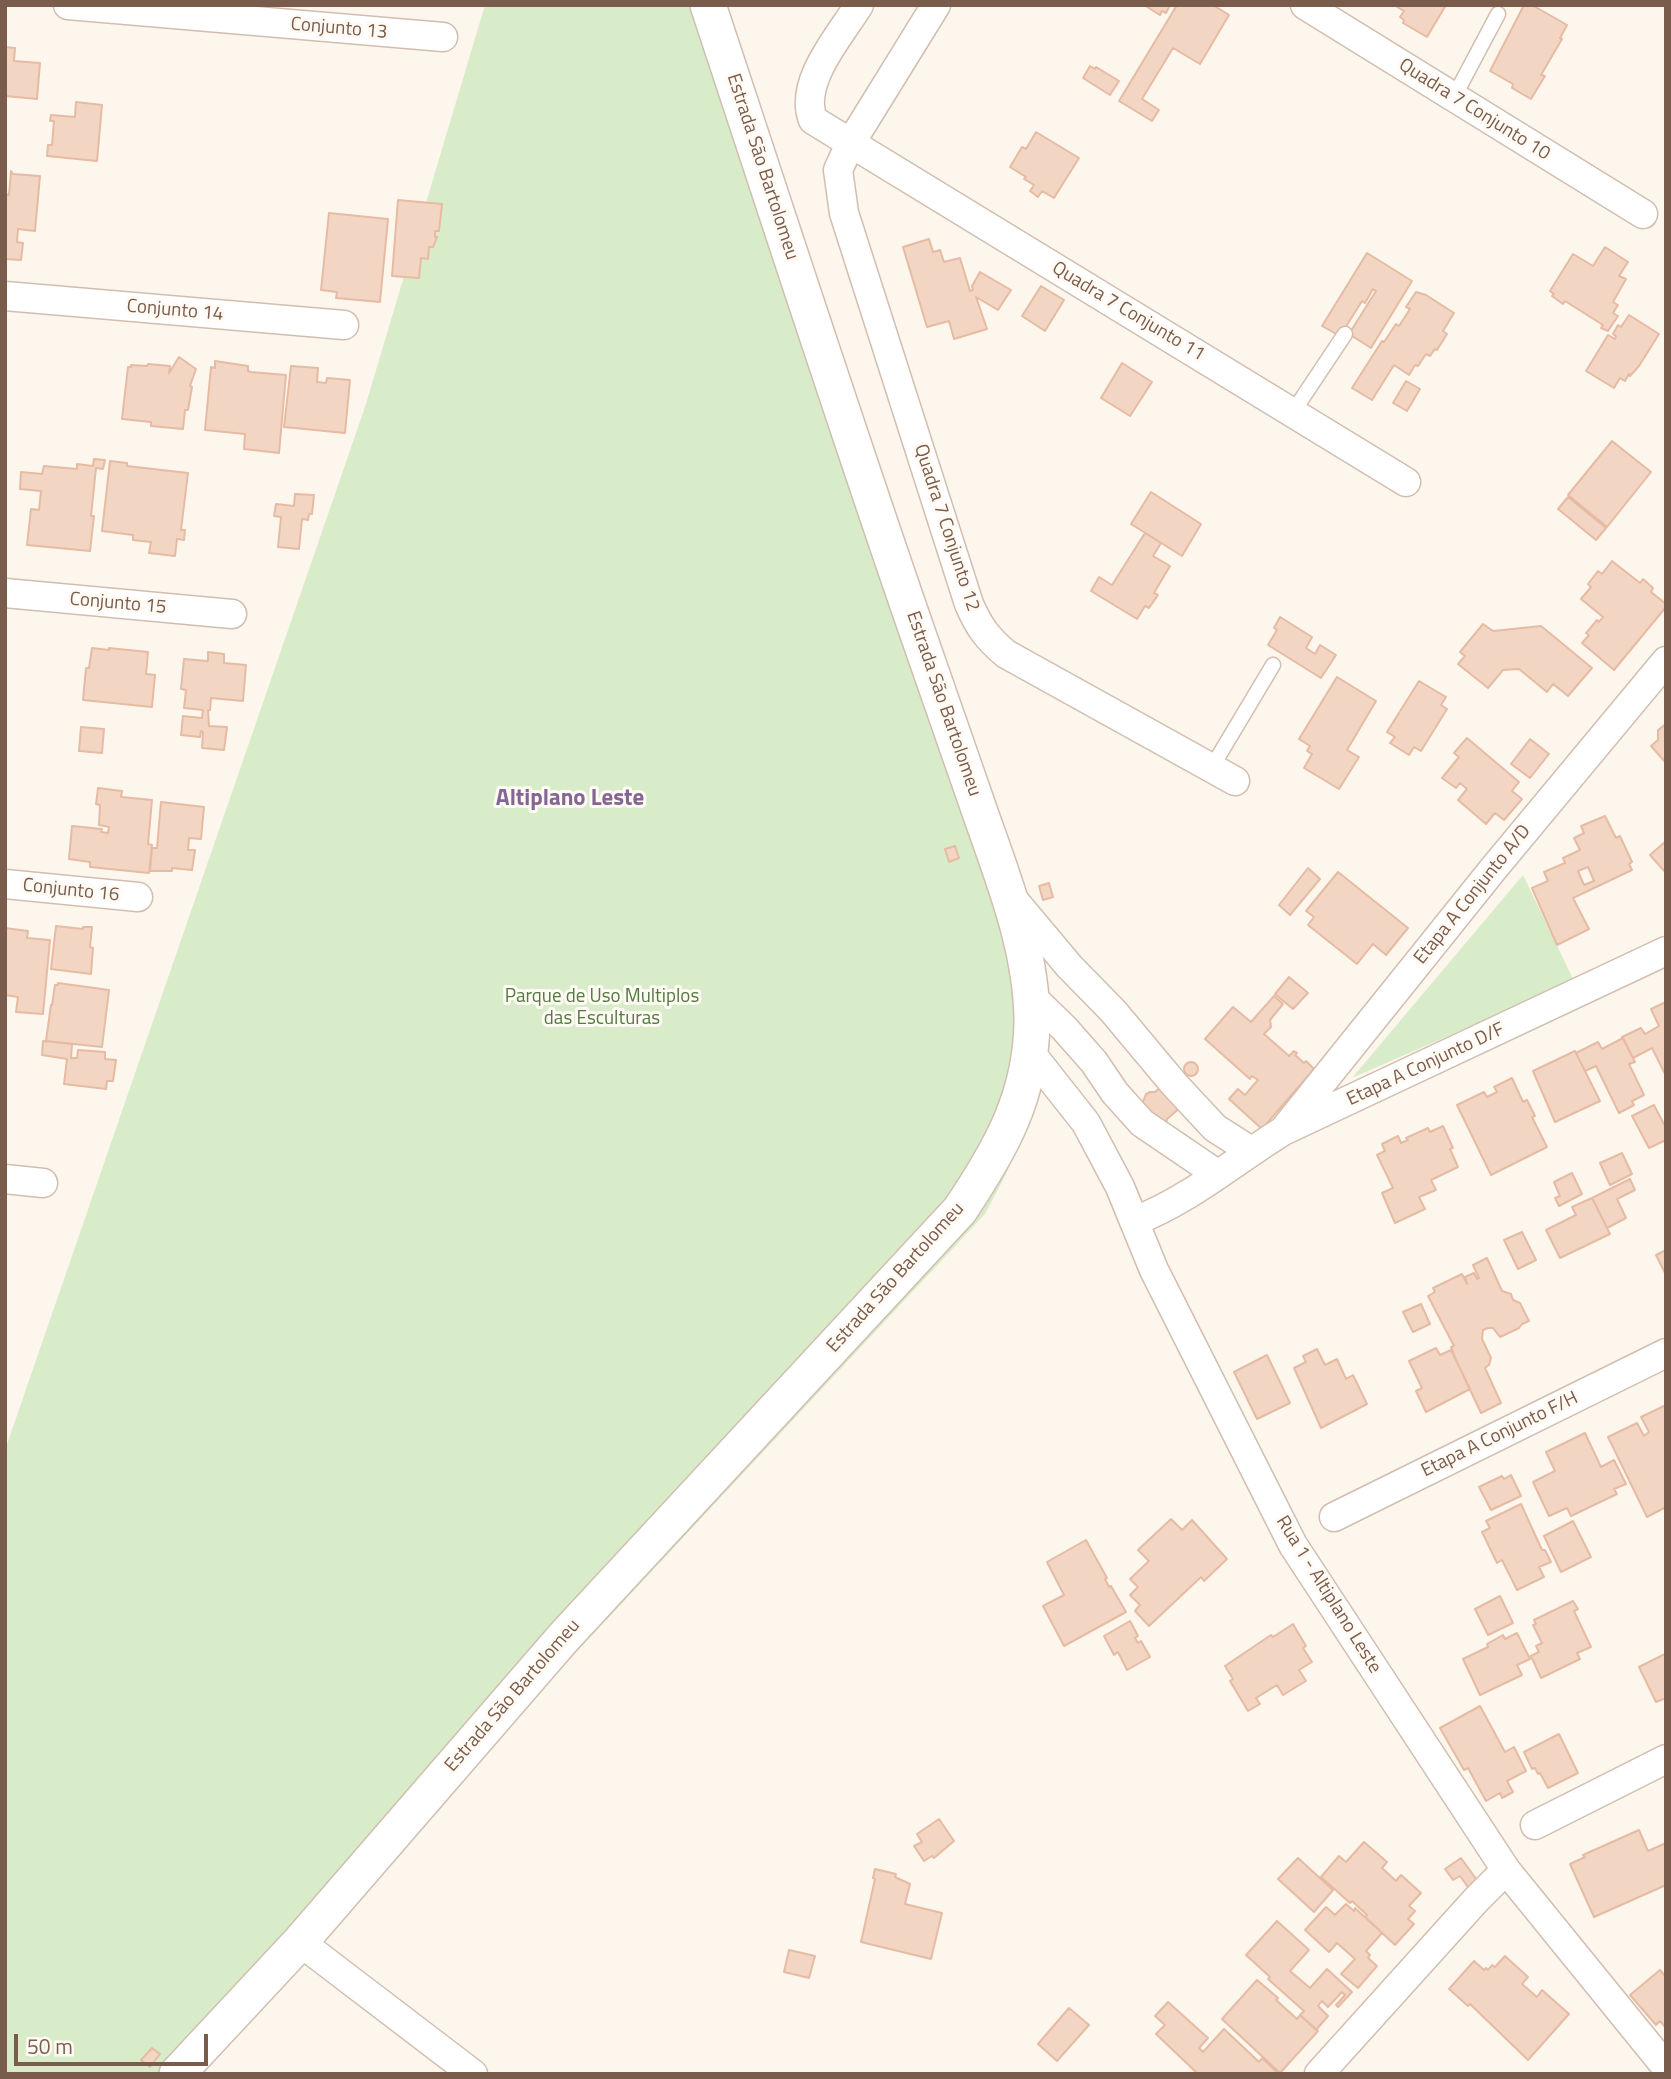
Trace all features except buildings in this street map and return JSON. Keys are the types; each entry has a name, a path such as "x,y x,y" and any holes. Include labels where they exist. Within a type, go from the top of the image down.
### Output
{"street":[{"name":"Conjunto 13","path":"68,5 443,37"},
{"name":"Estrada São Bartolomeu","path":"177,2074 300,1942 564,1637 960,1210 997,1153 1020,1097 1030,1052 1030,987 1010,896 903,589 708,5"},
{"name":"Quadra 7 Conjunto 11","path":"859,5 833,43 811,87 809,99 813,120 1406,482"},
{"name":"Quadra 7 Conjunto 12","path":"936,5 850,144 838,170 844,213 969,604 989,640 1006,654 1223,774"},
{"name":"Quadra 7 Conjunto 10","path":"1305,5 1643,214"},
{"name":"Conjunto 14","path":"5,296 344,325"},
{"name":"Conjunto 15","path":"5,593 232,614"},
{"name":"Etapa A Conjunto A/D","path":"1283,1131 1494,868 1666,661"},
{"name":"Conjunto 16","path":"5,884 138,898"},
{"path":"1010,896 1069,966 1215,1128 1251,1151"},
{"name":"Etapa A Conjunto D/F","path":"1135,1221 1194,1192 1283,1131 1666,951"},
{"path":"1069,966 1047,972 1030,987 1142,1123 1217,1174"},
{"path":"1094,1062 1131,1032"},
{"name":"Rua 1 - Altiplano Leste","path":"1030,1052 1086,1123 1120,1187 1154,1270 1293,1545 1506,1870 1666,2067"},
{"path":"5,1180 43,1183"},
{"name":"Etapa A Conjunto F/H","path":"1334,1517 1666,1353"},
{"path":"1535,1825 1666,1759"},
{"path":"1319,2074 1506,1870"},
{"path":"300,1942 473,2074"}],"lane":[{"path":"1454,97 1498,14"},
{"path":"1293,412 1345,334"},
{"path":"1223,774 1273,665"}],"green space":[{"name":"Parque de Uso Multiplos das Esculturas","path":"485,5 712,5 1035,975 1027,1121 1005,1176 985,1214 180,2074 5,2074 5,1450 365,407"},
{"path":"1523,875 1574,981 1352,1078"}],"district":[{"name":"Altiplano Leste","path":"570,799"}]}
